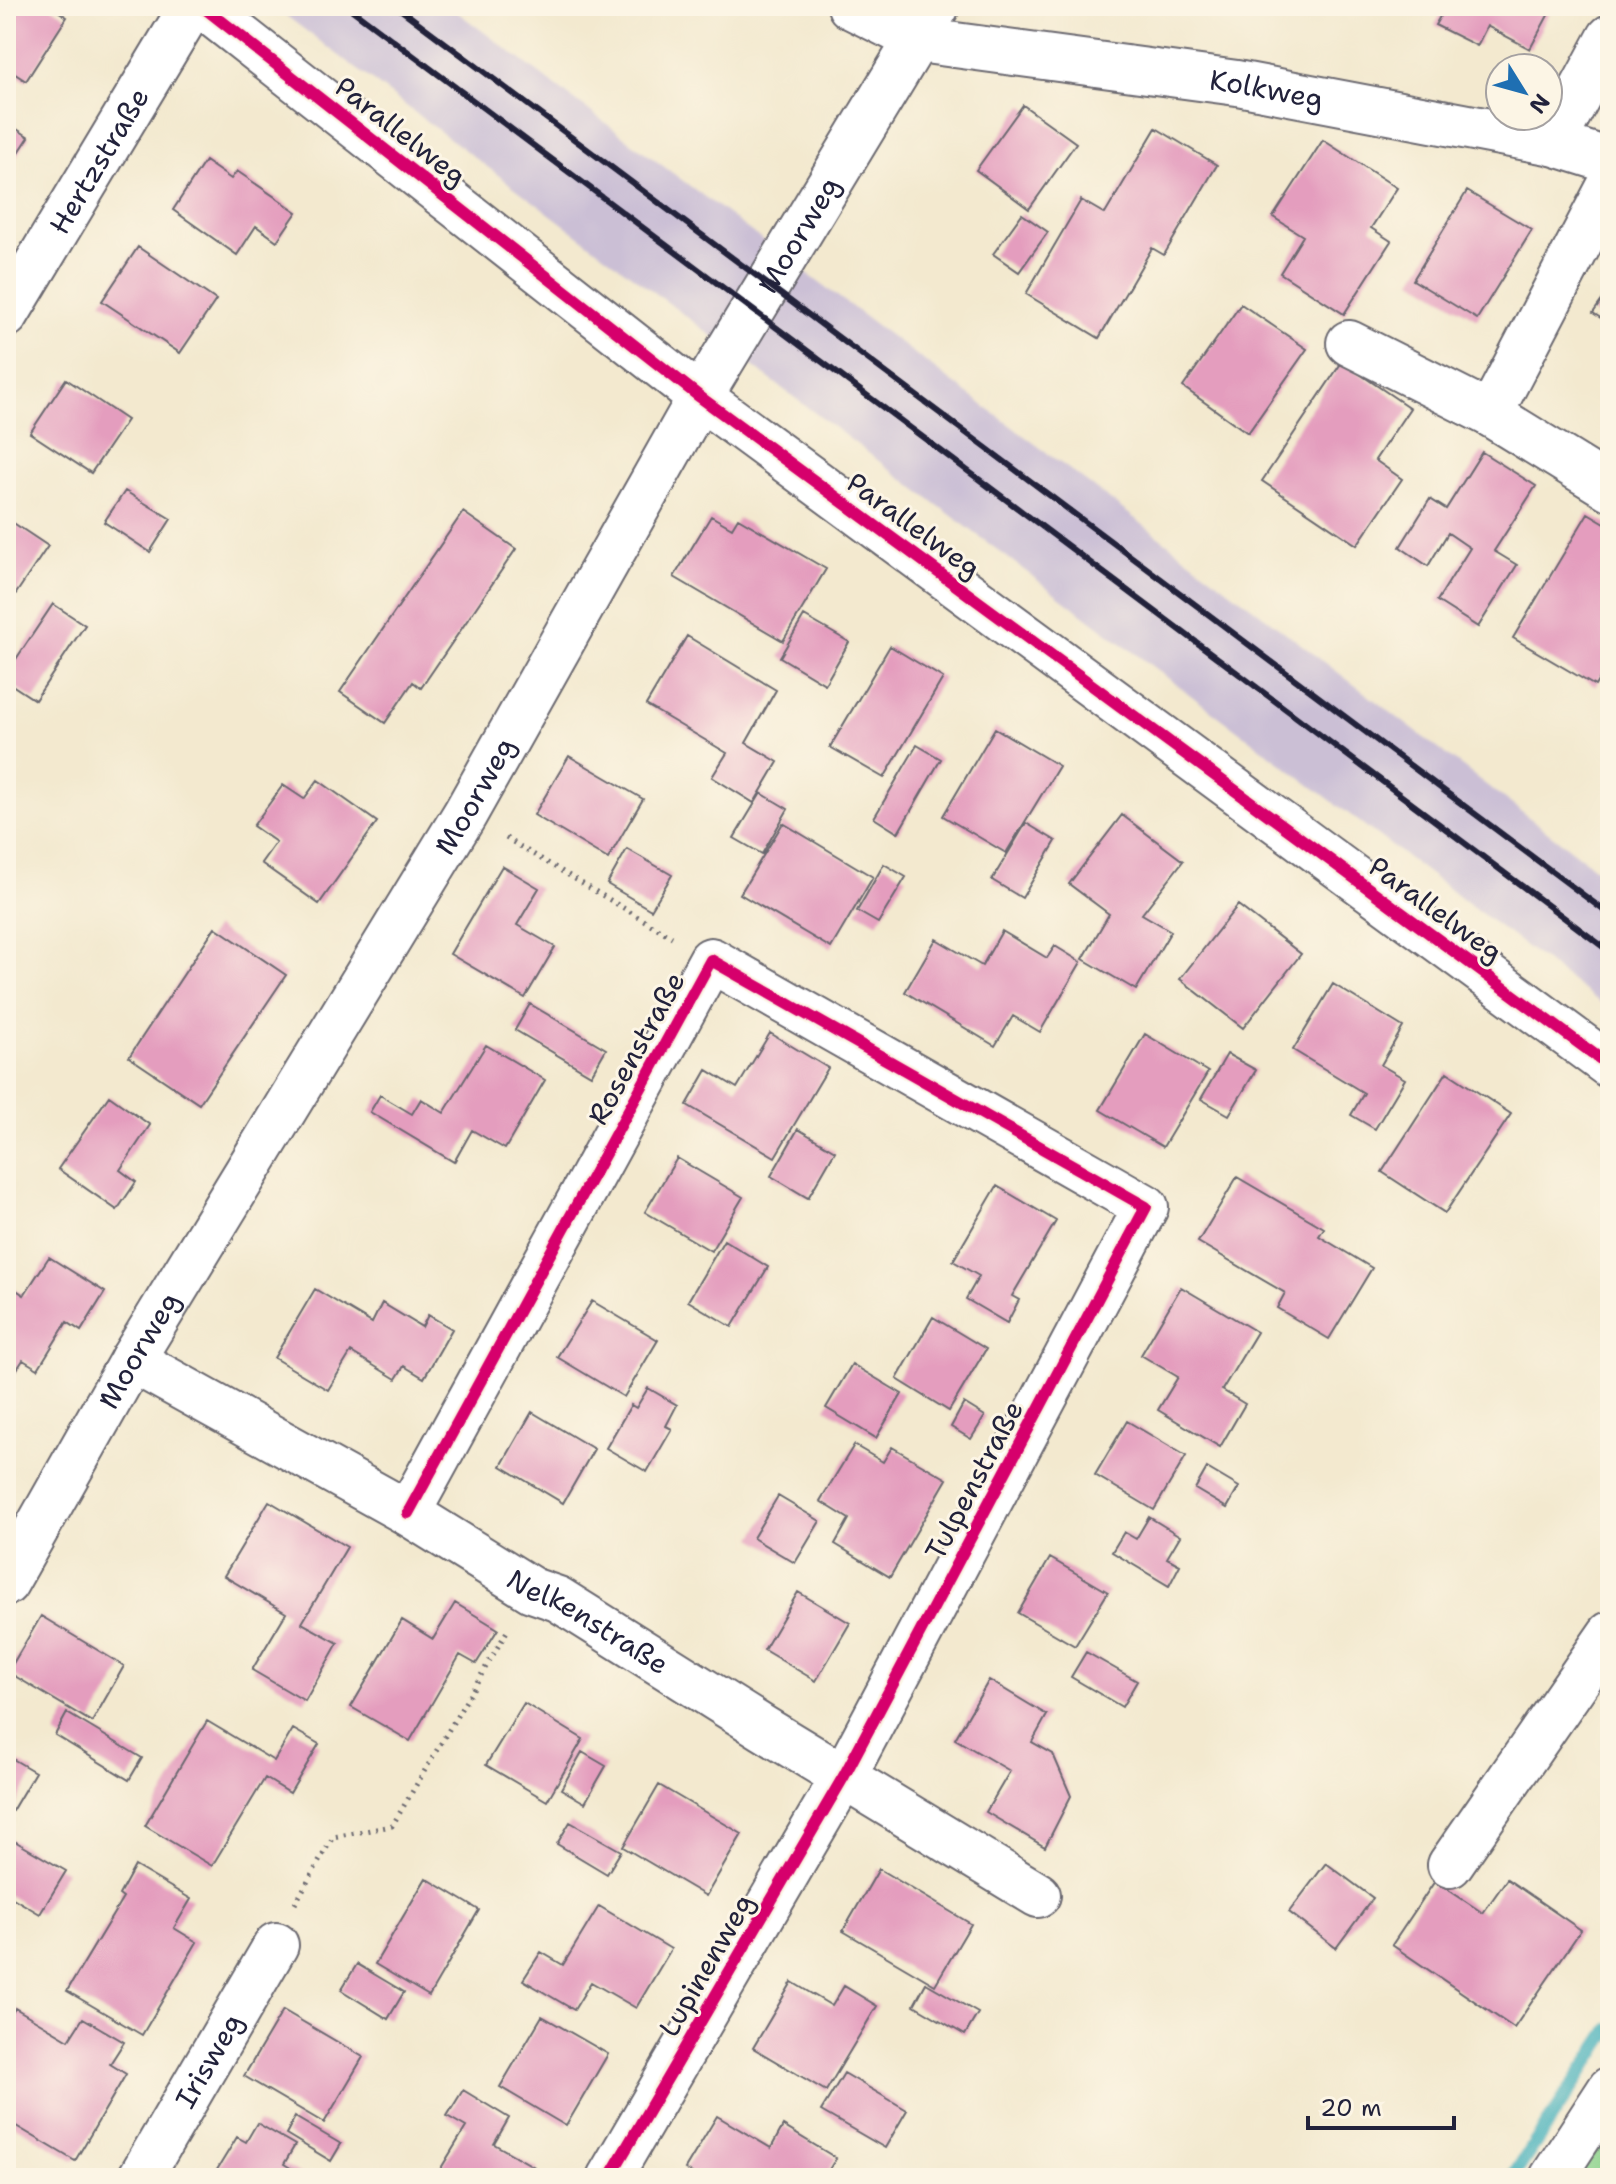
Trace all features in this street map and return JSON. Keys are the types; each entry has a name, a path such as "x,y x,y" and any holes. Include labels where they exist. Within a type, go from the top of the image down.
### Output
{"street":[{"name":"Hertzstraße","path":"6,315 192,6"},
{"name":"Parallelweg","path":"202,6 700,397 1610,1066"},
{"name":"Kolkweg","path":"850,6 1553,143 1610,161"},
{"name":"Moorweg","path":"10,1566 465,814 700,397 928,23"},
{"path":"1553,143 1610,37"},
{"path":"1490,414 1610,185"},
{"path":"1349,343 1490,414 1610,488"},
{"name":"Rosenstraße","path":"408,1513 711,960 1146,1207"},
{"name":"Tulpenstraße","path":"844,1776 1146,1207"},
{"name":"Nelkenstraße","path":"132,1360 408,1513 532,1590 558,1599 1038,1895"},
{"path":"1450,1865 1610,1634"},
{"name":"Lupinenweg","path":"609,2178 844,1776"},
{"name":"Irisweg","path":"140,2178 276,1945"},
{"path":"1552,2178 1610,2089"}],"path":[{"path":"465,814 711,960"},
{"path":"276,1945 333,1837 392,1826 532,1590"}],"shaded area":[{"path":"273,6 449,6 1157,535 1610,879 1610,1010"}],"green space":[{"path":"1610,2122 1610,2178 1575,2178"}],"building":[{"path":"6,6 50,6 67,17 26,81 6,68"},
{"path":"1446,6 1460,11 1463,6 1553,6 1530,49 1487,26 1477,46 1435,25"},
{"path":"1023,105 1076,143 1029,209 976,170"},
{"path":"6,122 29,137 6,172"},
{"path":"1156,128 1217,165 1164,255 1152,248 1099,338 1026,294 1081,200 1105,214"},
{"path":"1323,140 1397,188 1371,228 1391,241 1344,314 1280,273 1303,236 1273,217"},
{"path":"205,161 231,179 237,171 297,212 277,241 256,226 237,255 173,210"},
{"path":"1467,191 1532,230 1477,319 1413,280"},
{"path":"1022,214 1048,232 1019,272 993,254"},
{"path":"138,247 216,300 180,353 102,301"},
{"path":"1610,289 1610,324 1593,313"},
{"path":"1241,304 1307,349 1248,433 1183,387"},
{"path":"1342,362 1410,408 1375,460 1402,479 1357,545 1262,481"},
{"path":"66,379 127,420 91,473 30,433"},
{"path":"1482,452 1536,486 1494,551 1517,565 1478,627 1437,601 1470,548 1448,533 1428,566 1400,547 1430,499 1446,509"},
{"path":"125,491 171,519 150,552 104,522"},
{"path":"463,512 516,549 421,688 413,682 385,723 340,692"},
{"path":"1588,513 1610,526 1610,661 1595,686 1513,638"},
{"path":"711,516 732,528 738,518 826,569 783,641 674,577"},
{"path":"6,518 48,546 13,598 6,594"},
{"path":"53,604 85,625 35,700 6,681 6,674"},
{"path":"804,616 849,642 825,684 780,657"},
{"path":"687,636 776,690 746,743 778,762 754,803 712,777 727,753 646,705"},
{"path":"890,646 943,678 884,778 830,747"},
{"path":"995,728 1059,766 1006,853 943,816"},
{"path":"917,745 941,759 898,833 874,818"},
{"path":"569,756 643,799 608,859 534,815"},
{"path":"318,780 377,822 319,904 261,863 276,842 253,826 283,785 304,799"},
{"path":"761,793 788,809 762,854 734,838"},
{"path":"1122,815 1183,861 1142,914 1171,931 1136,990 1083,959 1109,914 1069,884"},
{"path":"783,823 873,877 831,948 740,894"},
{"path":"1026,823 1056,841 1022,898 992,880"},
{"path":"627,849 672,875 651,910 607,884"},
{"path":"884,864 906,877 878,923 857,911"},
{"path":"502,866 539,888 517,925 555,947 525,998 450,954"},
{"path":"1238,905 1301,954 1243,1028 1180,979"},
{"path":"215,927 286,975 199,1104 129,1057"},
{"path":"1002,931 1047,958 1055,946 1081,962 1040,1032 1013,1016 995,1046 905,992 936,939 982,966"},
{"path":"1333,984 1403,1027 1381,1065 1405,1079 1375,1129 1351,1115 1364,1093 1293,1050"},
{"path":"530,1004 606,1049 591,1075 515,1030"},
{"path":"770,1033 828,1068 775,1157 687,1105 707,1070 737,1088"},
{"path":"1145,1034 1208,1072 1163,1147 1100,1110"},
{"path":"486,1045 545,1080 505,1149 472,1130 454,1162 370,1112 380,1095 412,1114 421,1099 444,1113"},
{"path":"1227,1054 1256,1070 1229,1115 1201,1099"},
{"path":"1447,1072 1511,1114 1445,1213 1382,1172"},
{"path":"109,1096 150,1125 120,1170 136,1182 117,1210 58,1169"},
{"path":"798,1129 835,1151 808,1198 771,1176"},
{"path":"677,1158 743,1197 711,1251 645,1212"},
{"path":"1237,1177 1324,1228 1319,1236 1372,1268 1329,1339 1277,1308 1285,1293 1198,1242"},
{"path":"997,1186 1056,1221 1012,1296 1019,1300 1007,1323 966,1299 979,1276 953,1261"},
{"path":"724,1240 768,1267 732,1327 688,1301"},
{"path":"49,1257 105,1292 81,1331 67,1322 38,1369 23,1360 6,1386 6,1283 24,1295"},
{"path":"1181,1287 1257,1332 1222,1390 1245,1404 1220,1447 1158,1410 1178,1377 1141,1355"},
{"path":"315,1289 372,1323 382,1303 422,1327 428,1315 452,1329 424,1378 404,1366 396,1379 351,1352 328,1390 274,1358"},
{"path":"592,1301 658,1340 624,1397 557,1357"},
{"path":"933,1317 986,1349 949,1411 897,1379"},
{"path":"852,1364 902,1394 876,1438 826,1408"},
{"path":"648,1388 677,1405 666,1426 672,1429 647,1472 606,1448 631,1405 636,1408"},
{"path":"964,1403 985,1416 971,1439 951,1427"},
{"path":"532,1412 594,1449 563,1503 501,1466"},
{"path":"1127,1421 1186,1456 1154,1510 1095,1475"},
{"path":"854,1445 883,1462 892,1447 947,1479 890,1577 835,1544 849,1519 820,1501"},
{"path":"1207,1468 1239,1487 1227,1508 1195,1489"},
{"path":"778,1496 820,1521 795,1563 753,1538"},
{"path":"269,1501 347,1547 302,1623 338,1643 305,1701 252,1670 286,1613 224,1576"},
{"path":"1149,1517 1180,1536 1167,1558 1180,1565 1169,1586 1112,1552 1124,1532 1136,1539"},
{"path":"1050,1558 1108,1592 1075,1646 1018,1613"},
{"path":"798,1592 850,1623 816,1681 764,1650"},
{"path":"455,1603 498,1629 476,1664 460,1655 410,1741 351,1707 402,1620 433,1639"},
{"path":"41,1616 124,1666 92,1722 8,1672"},
{"path":"1086,1652 1137,1681 1122,1707 1071,1677"},
{"path":"989,1680 1047,1715 1032,1742 1053,1754 1071,1796 1045,1847 986,1812 1010,1771 955,1739"},
{"path":"524,1703 583,1739 547,1801 486,1765"},
{"path":"67,1713 142,1758 129,1780 55,1735"},
{"path":"207,1721 274,1761 293,1729 319,1744 290,1793 265,1778 212,1866 145,1826"},
{"path":"582,1752 606,1766 585,1803 561,1789"},
{"path":"6,1755 35,1772 6,1821"},
{"path":"659,1785 742,1834 706,1896 623,1847"},
{"path":"570,1822 621,1851 607,1874 557,1844"},
{"path":"6,1836 66,1871 40,1914 6,1894"},
{"path":"1326,1863 1373,1898 1336,1948 1289,1912"},
{"path":"135,1866 191,1899 174,1928 197,1942 142,2035 67,1991 123,1898 119,1895"},
{"path":"879,1869 971,1924 935,1985 843,1931"},
{"path":"426,1878 479,1910 429,1996 375,1964"},
{"path":"1507,1879 1581,1930 1514,2028 1392,1945 1435,1881 1483,1913"},
{"path":"599,1906 671,1949 636,2008 591,1982 574,2010 523,1980 541,1952 563,1965"},
{"path":"357,1964 404,1992 388,2019 341,1990"},
{"path":"792,1982 832,2006 844,1986 877,2006 826,2091 753,2048"},
{"path":"926,1983 978,2013 965,2035 914,2005"},
{"path":"15,2008 69,2040 83,2018 124,2042 110,2064 126,2074 75,2161 6,2120 6,2024"},
{"path":"283,2010 363,2057 324,2123 244,2076"},
{"path":"542,2016 608,2054 566,2126 500,2087"},
{"path":"844,2073 907,2110 885,2148 821,2111"},
{"path":"463,2090 509,2118 494,2144 538,2169 532,2178 435,2178 466,2127 447,2116"},
{"path":"717,2116 771,2148 783,2126 836,2158 824,2178 700,2178 685,2169"},
{"path":"295,2117 341,2144 331,2161 286,2134"},
{"path":"257,2123 295,2145 284,2164 307,2178 212,2178 237,2137 246,2142"}],"waterway":[{"path":"1512,2178 1610,2029"}],"railway":[{"path":"347,6 1610,952"},
{"path":"396,6 1610,915"}],"cycle path":[{"path":"202,6 700,397 1610,1066"},
{"path":"408,1513 711,960 1146,1207 844,1776 609,2178"}]}
